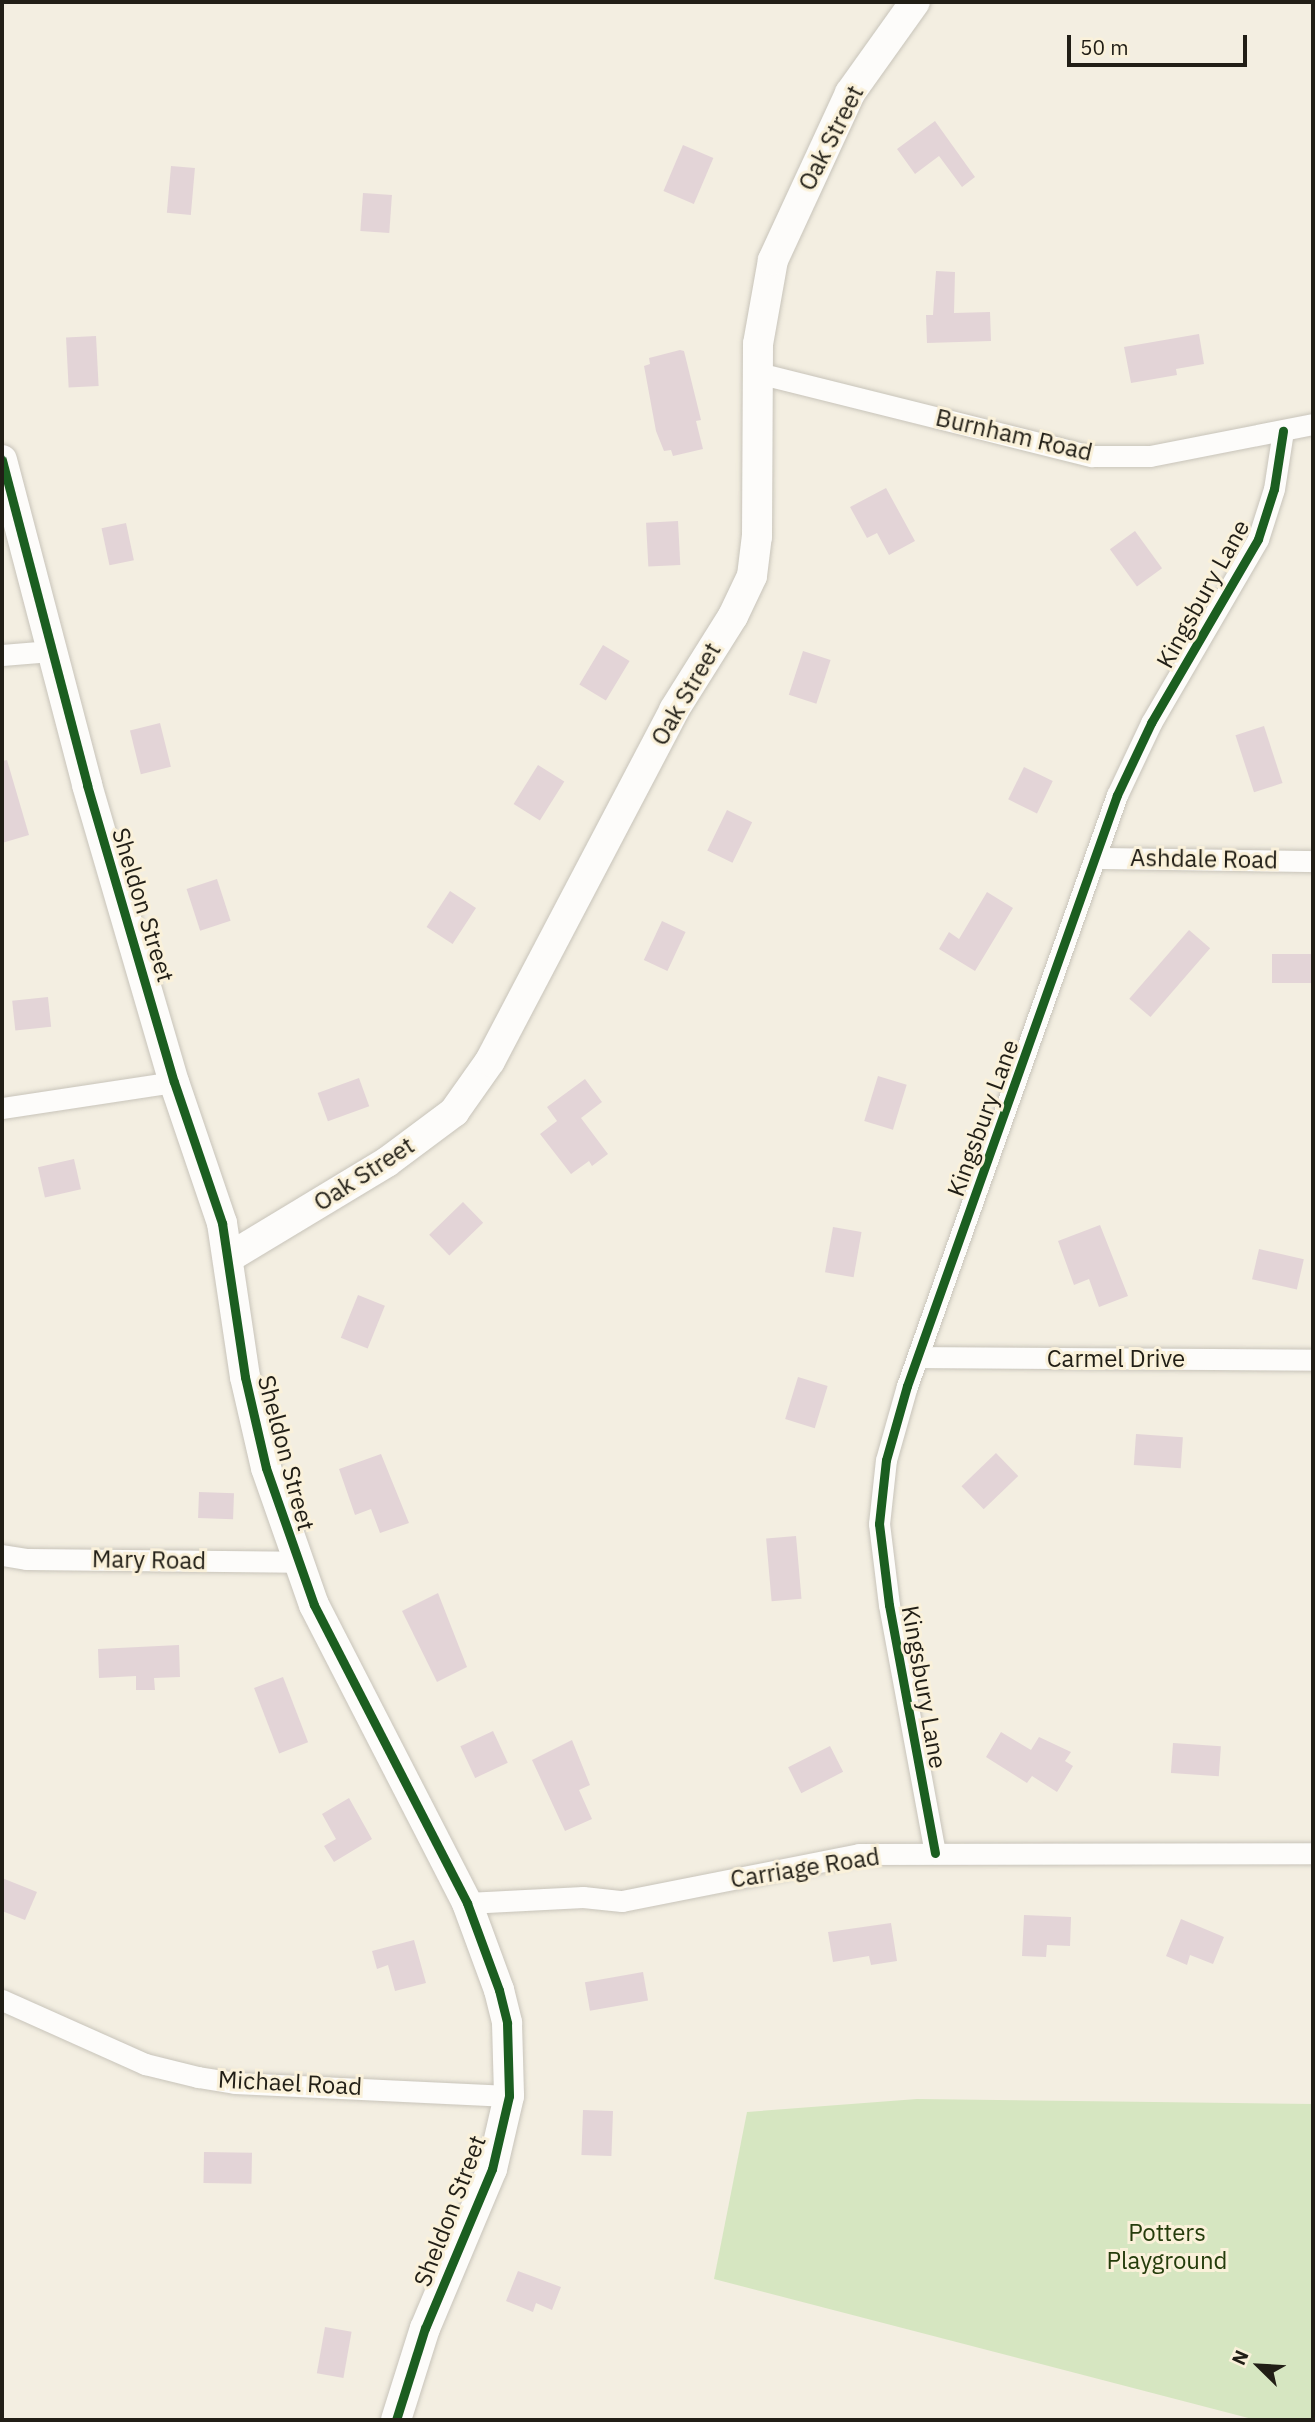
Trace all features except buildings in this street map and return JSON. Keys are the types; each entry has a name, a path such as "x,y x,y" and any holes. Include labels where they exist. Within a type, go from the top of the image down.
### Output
{"street":[{"name":"Oak Street","path":"228,1258 387,1162 454,1112 490,1061 674,710 752,576 757,537 758,344 773,260 850,93 915,2"},
{"name":"Burnham Road","path":"758,373 1092,456 1150,456 1313,424"},
{"name":"Kingsbury Lane","path":"935,1853 889,1605 879,1524 886,1460 918,1357 1117,795 1151,723 1258,539 1274,489 1283,431"},
{"name":"Sheldon Street","path":"2,460 51,651 174,1082 222,1223 245,1377 266,1468 296,1562 467,1903 499,1990 510,2062 509,2096 492,2169 425,2328 396,2420"},
{"path":"2,655 51,651"},
{"name":"Ashdale Road","path":"1095,858 1313,861"},
{"path":"2,1108 174,1082"},
{"name":"Carmel Drive","path":"918,1357 1313,1360"},
{"name":"Mary Road","path":"2,1555 26,1559 296,1562"},
{"name":"Carriage Road","path":"467,1903 583,1897 622,1901 859,1854 1313,1853"},
{"name":"Michael Road","path":"2,2000 145,2064 198,2077 235,2083 509,2096"}],"green space":[{"name":"Potters Playground","path":"917,2099 1313,2104 1313,2420 1256,2420 714,2279 747,2112"}],"cycle path":[{"path":"935,1853 889,1605 879,1524 886,1460 907,1386 1117,795 1151,723 1258,539 1274,489 1283,431"},
{"path":"2,460 87,785 174,1082 222,1223 245,1377 266,1468 314,1605 467,1903 499,1990 507,2023 509,2096 492,2169 425,2328 396,2420"}]}
